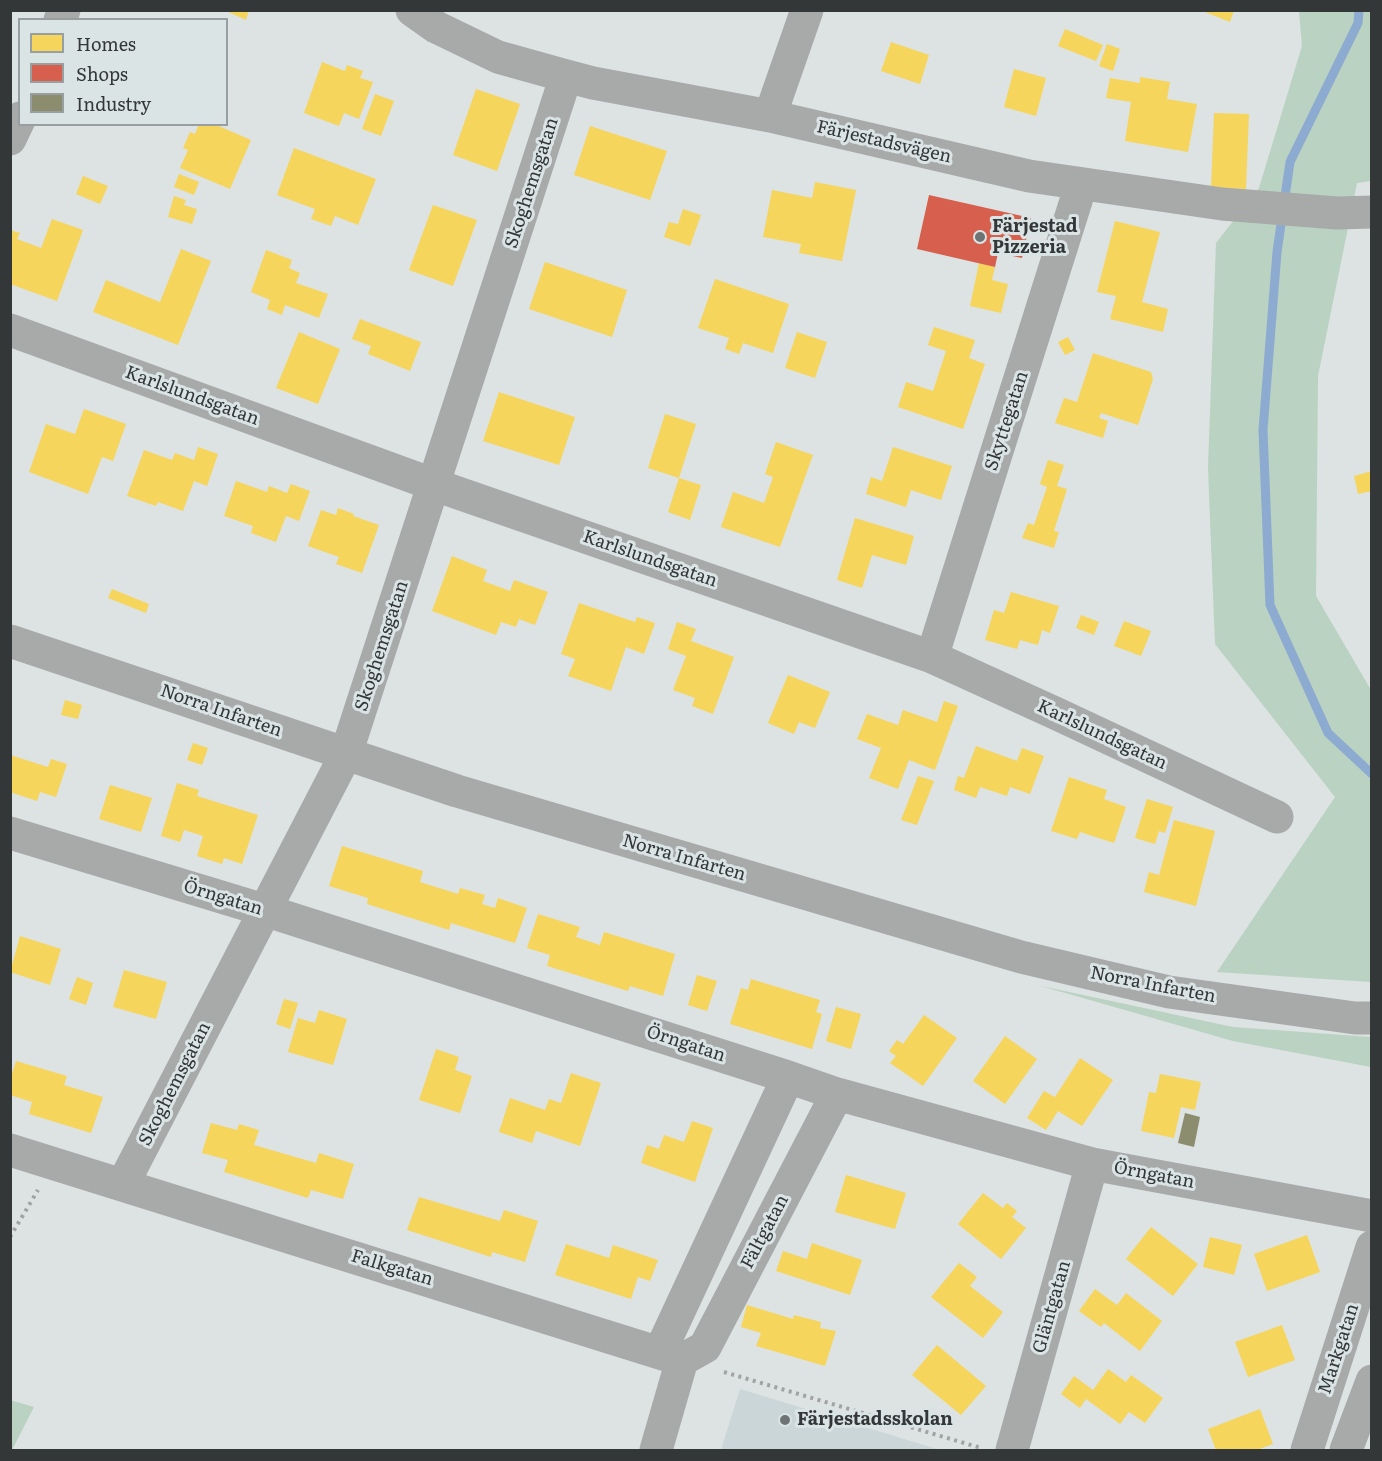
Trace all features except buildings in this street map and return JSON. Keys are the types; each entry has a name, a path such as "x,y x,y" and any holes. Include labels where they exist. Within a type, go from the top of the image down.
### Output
{"street":[{"name":"Färjestadsvägen","path":"412,10 436,27 498,57 566,76 770,116 1029,176 1222,204 1337,213 1371,212"},
{"path":"770,116 807,10"},
{"name":"Skoghemsgatan","path":"123,1184 346,754 566,76"},
{"path":"10,139 18,122"},
{"name":"Skyttegatan","path":"932,657 1082,185"},
{"name":"Karlslundsgatan","path":"10,330 435,485 932,657 1055,712 1277,817"},
{"name":"Norra Infarten","path":"10,640 457,790 1021,957 1169,992 1355,1018 1371,1018"},
{"name":"Örngatan","path":"10,833 264,910 837,1094 1092,1164 1371,1216"},
{"path":"656,1450 671,1356 788,1077"},
{"name":"Fältgatan","path":"671,1356 705,1347 837,1094"},
{"name":"Falkgatan","path":"10,1150 671,1356"},
{"name":"Gläntgatan","path":"1012,1450 1092,1164"},
{"name":"Markgatan","path":"1307,1450 1371,1247"},
{"path":"1346,1450 1371,1381"}],"path":[{"path":"10,1237 53,1164"},
{"path":"671,1356 990,1450"}],"shaded area":[{"name":"Färjestadsskolan","path":"740,1389 940,1450 721,1450"}],"green space":[{"path":"1299,11 1371,11 1371,181 1357,183 1318,376 1316,596 1371,690 1371,982 1217,972 1335,797 1215,644 1208,468 1216,243 1259,188 1302,46"},
{"path":"1041,986 1233,1027 1371,1037 1371,1067 1233,1041"},
{"path":"10,1400 34,1407 12,1450 10,1450"}],"waterway":[{"path":"1359,10 1358,23 1290,162 1277,252 1263,430 1270,605 1328,733 1372,774"}],"place":[{"name":"Färjestad Pizzeria","path":"980,237"},
{"name":"Färjestadsskolan","path":"785,1420"}]}
